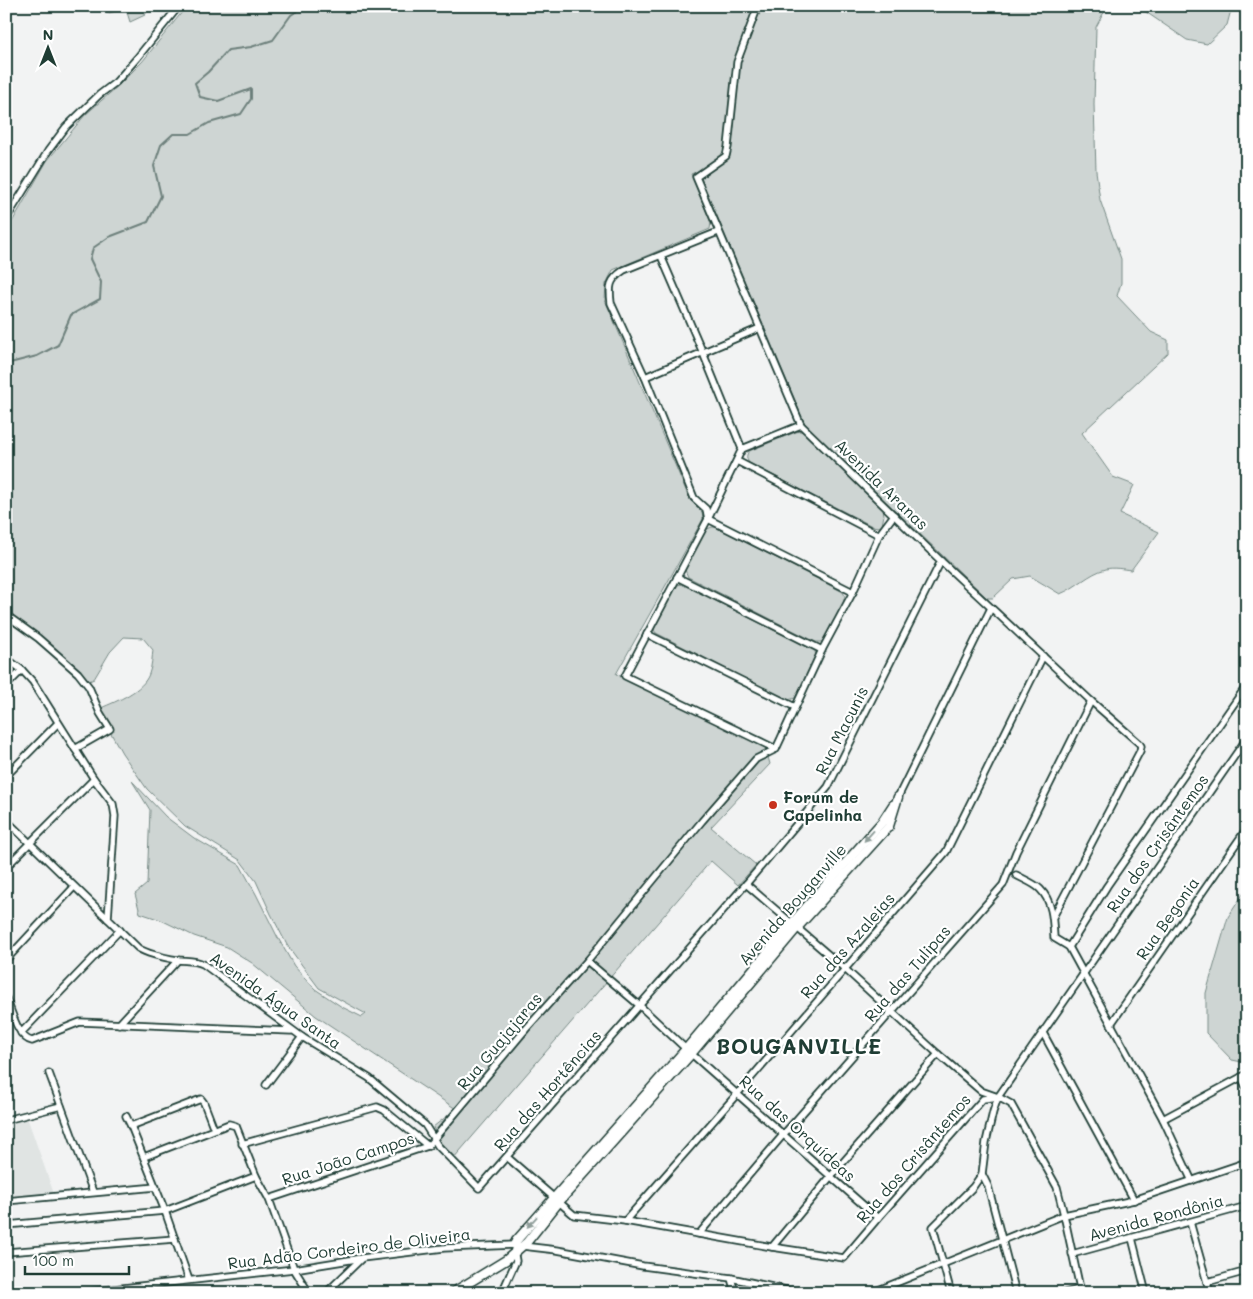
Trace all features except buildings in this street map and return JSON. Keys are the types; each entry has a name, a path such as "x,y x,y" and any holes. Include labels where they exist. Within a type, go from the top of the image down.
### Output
{"street":[{"path":"6,218 48,151 66,127 99,95 116,82 179,6"},
{"name":"Avenida Aranas","path":"758,6 738,62 726,156 696,177 802,425 941,561 1141,746 1053,917"},
{"path":"708,519 706,510 694,498 645,377 611,303 610,290 614,276 624,270 718,232"},
{"path":"660,256 703,353 742,450"},
{"path":"645,377 760,328"},
{"path":"802,425 742,450 708,519 625,676 776,749 822,650 853,592 880,535 894,515"},
{"path":"737,461 880,535"},
{"path":"708,519 853,592"},
{"name":"Rua Macunis","path":"639,1005 746,884 828,787 941,561"},
{"path":"677,577 822,650"},
{"path":"898,796 991,608"},
{"path":"6,615 63,659 89,687 100,713 110,729 75,749"},
{"path":"647,634 795,706"},
{"name":"Rua das Azaleias","path":"625,1222 946,852 1043,656"},
{"path":"6,658 22,670 33,682 94,779 112,804 115,816 108,920"},
{"path":"6,686 22,670"},
{"path":"1069,947 1107,886 1246,686"},
{"name":"Rua das Tulipas","path":"699,1234 783,1135 1003,885 1016,852 1091,701"},
{"path":"6,776 58,723"},
{"name":"Rua dos Crisântemos","path":"507,1157 574,1215 844,1258 983,1099 998,1097 1245,742"},
{"name":"Rua Guajajaras","path":"433,1139 526,1029 587,961 702,821 756,759 776,749"},
{"path":"6,867 94,779"},
{"name":"Avenida Bouganville","path":"452,1293 506,1260 517,1248 527,1242 557,1200 689,1051 794,926 889,826 898,796"},
{"name":"Avenida Água Santa","path":"6,820 108,920 143,951 203,964 292,1031 369,1078 425,1126 433,1139 476,1185"},
{"name":"Rua Begonia","path":"1111,1024 1247,828"},
{"path":"1016,875 1039,888 1047,898 1053,917 1054,938 1069,947 1163,1119 1192,1180"},
{"path":"746,884 981,1090 1011,1104 1057,1187 1081,1291 1064,1293"},
{"path":"6,960 74,887"},
{"path":"21,1033 120,930"},
{"path":"119,1024 178,960"},
{"name":"Rua das Orquídeas","path":"587,961 878,1218"},
{"path":"6,998 21,1033 28,1040 32,1041 80,1022 292,1031"},
{"name":"Rua das Hortências","path":"476,1185 479,1188 639,1005"},
{"path":"1043,1033 1134,1200"},
{"path":"266,1084 302,1037"},
{"path":"772,1247 831,1176 938,1054"},
{"path":"49,1073 93,1192"},
{"path":"1163,1119 1244,1076 1247,1089"},
{"path":"951,1293 933,1227 973,1187 982,1174 988,1134 998,1097"},
{"path":"131,1126 201,1099 214,1129"},
{"path":"6,1120 61,1106"},
{"path":"242,1144 377,1107 384,1110 428,1146"},
{"path":"126,1116 156,1187 189,1280"},
{"path":"144,1157 214,1129 229,1124 236,1126 256,1176 269,1199 294,1269 309,1293"},
{"name":"Rua João Campos","path":"269,1199 428,1146 433,1139"},
{"path":"871,1293 886,1290 943,1264 1064,1215 1134,1200 1247,1162"},
{"path":"982,1174 988,1186 1016,1293"},
{"path":"6,1226 165,1211 256,1176"},
{"path":"6,1201 156,1187"},
{"name":"Avenida Rondônia","path":"1072,1254 1247,1206"},
{"path":"1190,1222 1210,1293"},
{"path":"1132,1238 1146,1293"},
{"path":"6,1252 175,1239"},
{"name":"Rua Adão Cordeiro de Oliveira","path":"77,1293 294,1269 444,1248 557,1250 643,1266 731,1278 800,1293"},
{"path":"497,1293 505,1290 516,1261 517,1248"},
{"path":"326,1293 362,1258"},
{"path":"1207,1282 1247,1271"},
{"path":"731,1278 735,1293"}],"shaded area":[{"path":"98,6 150,6 145,15 130,22 126,9 108,13"},
{"path":"187,6 1111,6 1103,14 1096,27 1094,104 1096,171 1100,200 1121,259 1121,283 1117,296 1151,332 1168,340 1168,353 1082,433 1113,477 1134,485 1120,514 1159,532 1131,570 1112,568 1100,571 1060,594 1030,576 1013,579 993,598 987,598 805,424 698,171 691,174 711,223 710,229 613,270 606,284 605,300 690,500 702,512 703,519 616,674 765,747 770,764 711,827 756,865 738,885 711,861 453,1159 440,1144 433,1127 456,1109 316,1016 252,963 227,947 194,936 161,920 140,913 135,894 147,884 150,810 132,781 166,817 194,838 240,865 294,966 315,989 342,1007 362,1017 366,1014 319,988 287,945 256,881 240,860 185,826 147,789 122,753 103,719 101,708 129,695 141,686 149,674 153,650 143,638 124,637 110,652 94,679 84,683 63,655 6,615 6,230 47,161 85,115 142,62"},
{"path":"1137,6 1232,6 1227,25 1207,44 1187,40"},
{"path":"800,431 883,510 882,525 879,527 872,526 749,463 747,460 749,451"},
{"path":"716,527 843,592 845,596 843,604 823,641 816,642 688,577 685,570 686,566 705,530"},
{"path":"682,584 815,651 816,657 795,698 788,700 656,633 654,630 655,626 674,587"},
{"path":"1247,888 1247,1063 1232,1060 1206,1033 1206,993 1228,917"},
{"path":"27,1117 54,1194 6,1198 6,1122"},
{"path":"736,1284 784,1293 738,1293"}],"waterway":[{"path":"6,364 37,356 58,345 71,315 100,299 101,282 90,259 93,248 109,237 148,222 161,196 154,166 161,145 173,134 190,134 209,123 241,114 251,99 251,89 218,101 200,97 195,83 228,50 251,47 273,40 291,15 305,6"}],"place":[{"name":"Forum de Capelinha","path":"773,805"}],"district":[{"name":"BOUGANVILLE","path":"799,1045"}]}
